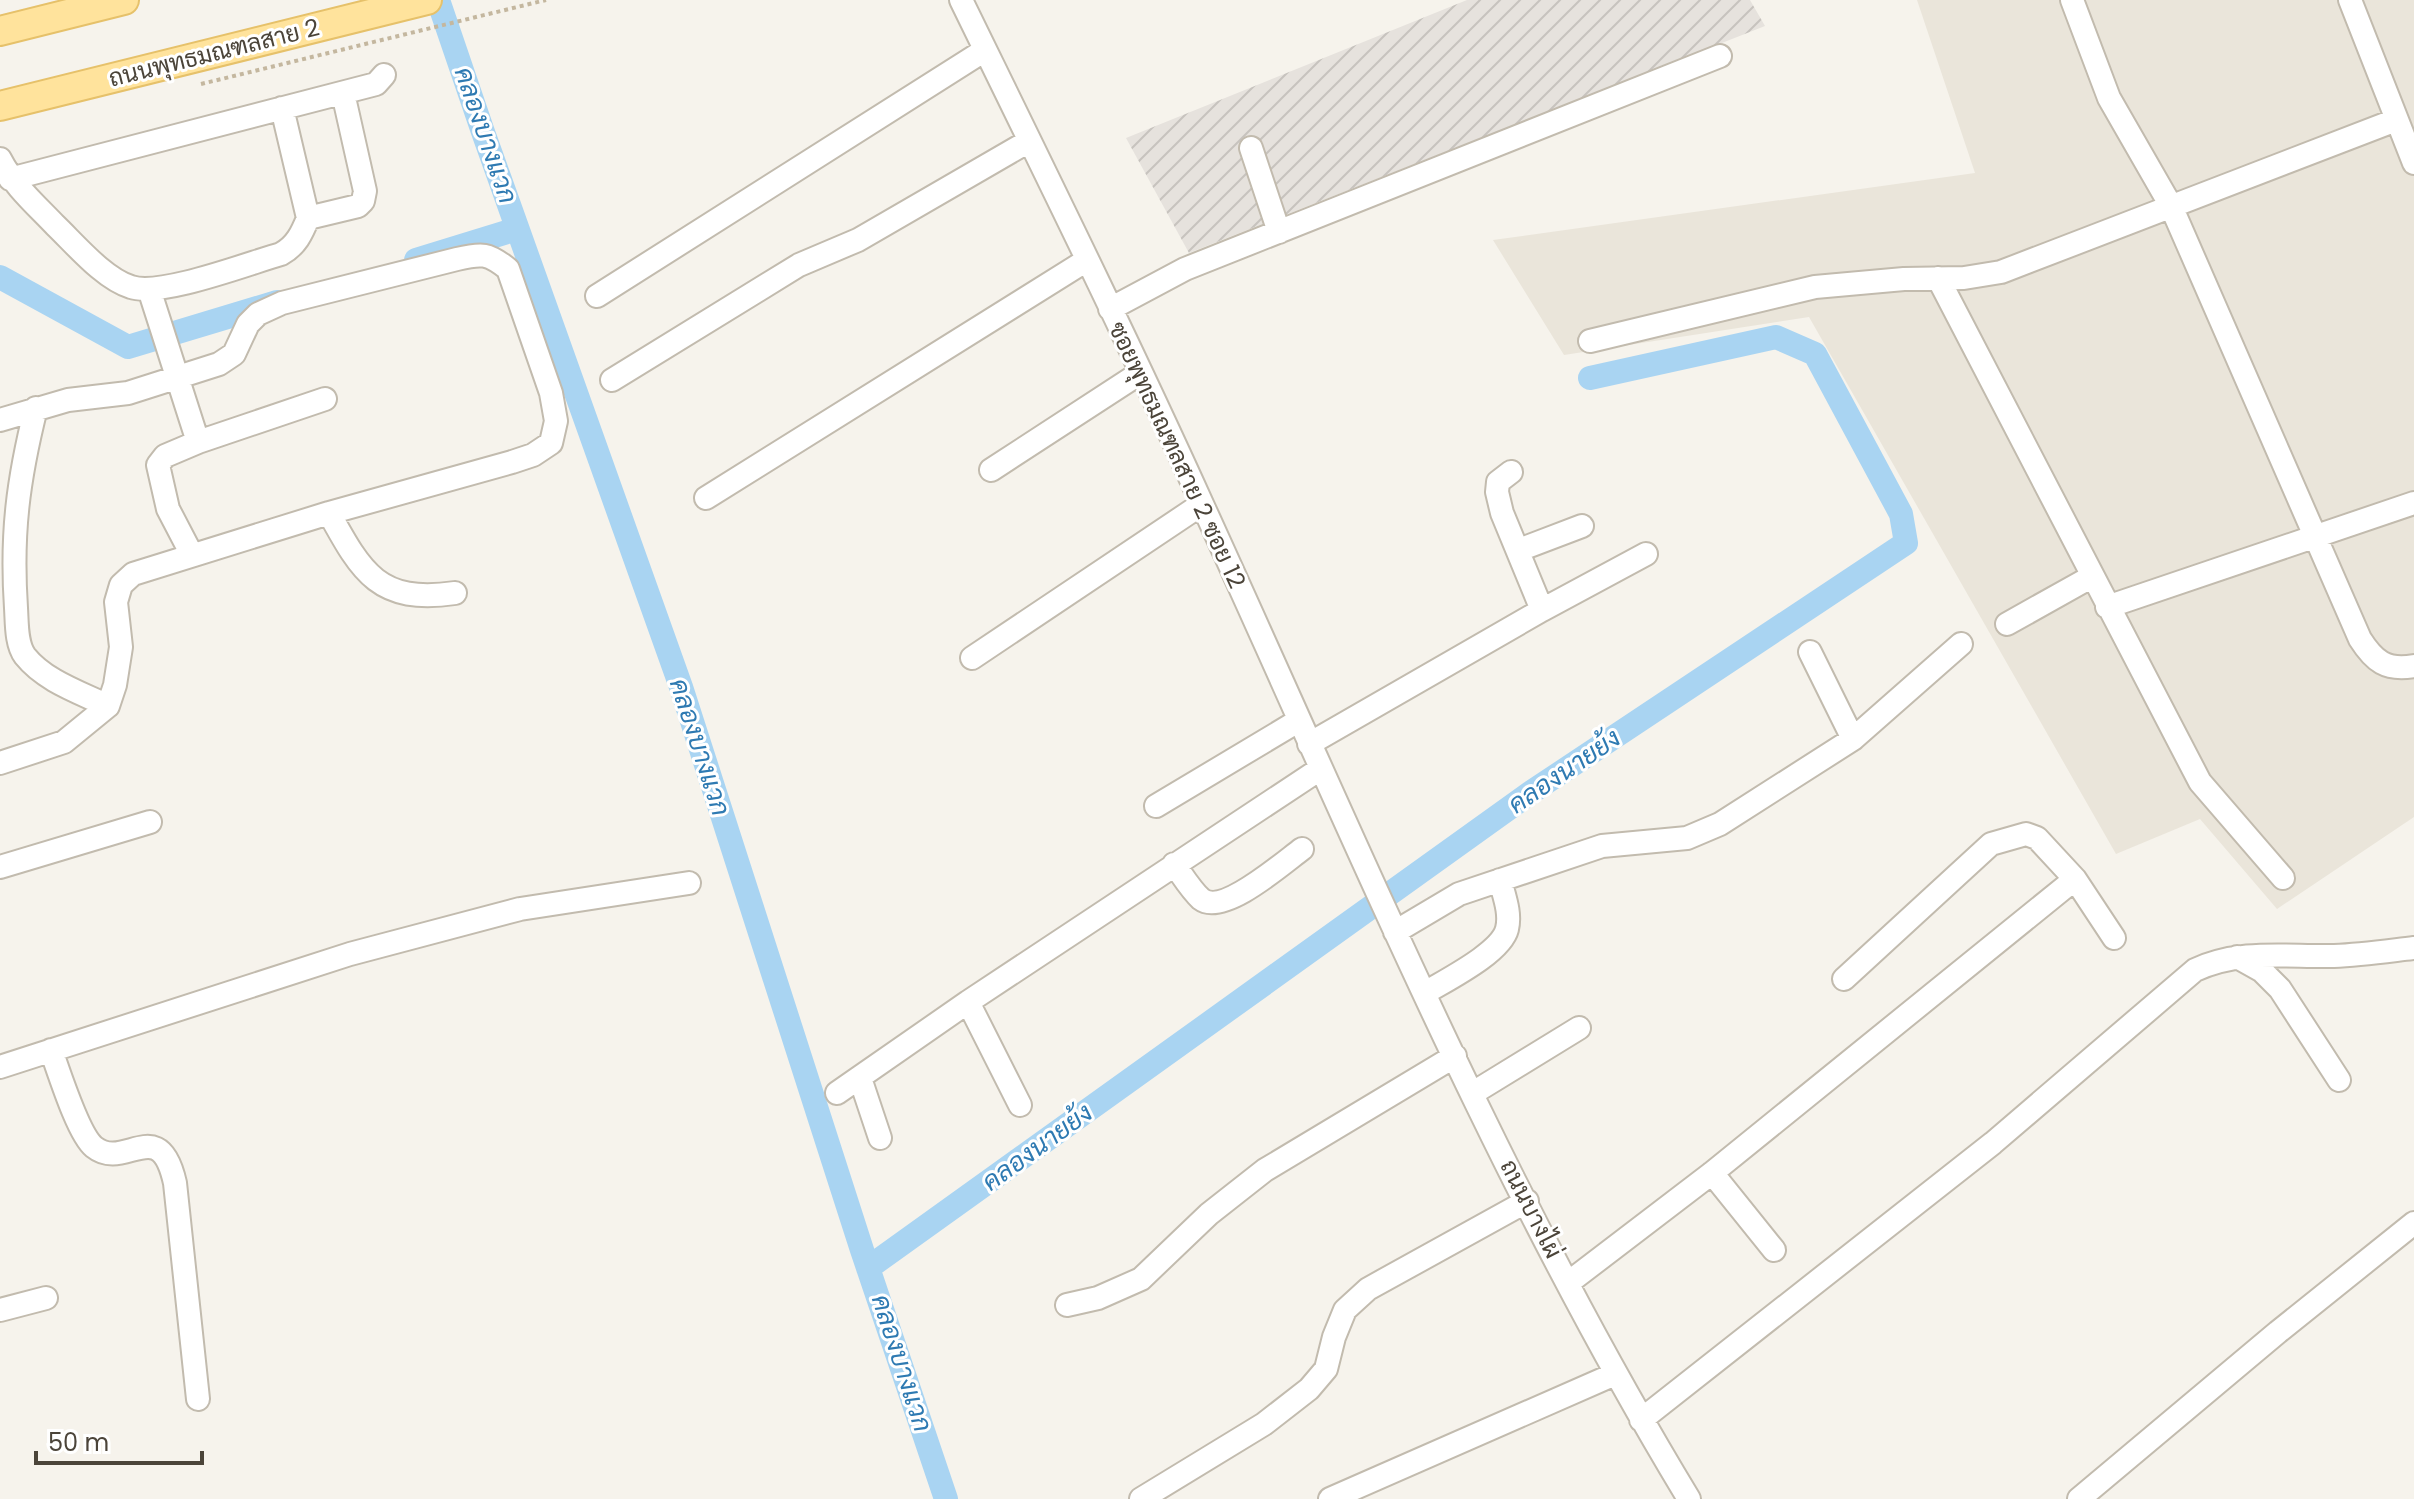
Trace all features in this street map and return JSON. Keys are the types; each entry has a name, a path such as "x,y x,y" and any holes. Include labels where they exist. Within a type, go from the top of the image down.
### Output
{"main road":[{"path":"0,31 124,0"},
{"name":"ถนนพุทธมณฑลสาย 2","path":"0,106 364,30 427,0"}],"street":[{"name":"ซอยพุทธมณฑลสาย 2 ซอย 12","path":"961,0 1202,504 1390,923"},
{"path":"2072,0 2109,98 2171,206 2360,639 2373,659 2391,668 2414,666"},
{"path":"2350,0 2414,163"},
{"path":"597,296 985,50"},
{"path":"1110,309 1185,269 1720,56"},
{"path":"198,442 152,300 115,280 74,245 5,169 343,93 376,84 384,75"},
{"path":"308,218 358,206 363,201 365,191 343,93"},
{"path":"152,300 177,285 281,254 296,241 308,218 282,108"},
{"path":"1590,341 1815,287 1964,278 2001,272 2396,120"},
{"path":"612,380 799,265 858,240 1029,141"},
{"path":"1251,148 1279,232"},
{"path":"0,420 68,400 128,393 177,379 219,364 234,354 248,324 258,314 282,303 475,255 492,256 508,269 551,393 556,421 551,443 533,455 329,513 133,574 121,585 116,602 121,647 108,706 64,742 0,763"},
{"path":"706,498 1087,260"},
{"path":"1938,278 2200,782 2283,878"},
{"path":"991,470 1140,373"},
{"path":"192,555 168,509 158,465 165,456 325,399"},
{"path":"36,408 14,513 7,592 22,652 36,668 108,706"},
{"path":"1511,472 1498,482 1497,492 1502,513 1542,610"},
{"path":"2107,607 2414,503"},
{"path":"972,658 1202,504"},
{"path":"329,513 348,549 365,572 379,584 405,593 437,596 455,593"},
{"path":"1519,550 1582,526"},
{"path":"1309,744 1646,554"},
{"path":"2007,624 2091,577"},
{"path":"1390,923 1459,894 1602,846 1687,838 1720,824 1853,739 1961,644"},
{"path":"1810,652 1853,739"},
{"path":"1156,806 1298,721"},
{"path":"837,1093 968,1002 1320,769"},
{"path":"0,867 150,822"},
{"path":"1844,979 1991,844 2026,834 2037,838 2075,879 2114,938"},
{"path":"1174,864 1202,899 1214,904 1231,899 1302,849"},
{"path":"1568,1283 1712,1173 2075,879"},
{"path":"1425,993 1491,951 1507,932 1508,913 1500,880"},
{"path":"0,1067 350,954 520,909 689,883"},
{"name":"ถนนบางไผ่","path":"1390,923 1615,1374 1689,1499"},
{"path":"1641,1420 1993,1143 2195,970 2236,956 2336,956 2414,948"},
{"path":"2236,956 2262,971 2280,989 2339,1080"},
{"path":"968,1002 1020,1105"},
{"path":"1473,1093 1579,1028"},
{"path":"51,1050 82,1130 92,1146 103,1153 152,1147 164,1152 171,1163 198,1399"},
{"path":"1067,1305 1098,1298 1141,1279 1209,1214 1265,1170 1455,1056"},
{"path":"860,1078 880,1138"},
{"path":"1712,1173 1774,1250"},
{"path":"1157,1496 1264,1424 1309,1389 1326,1369 1345,1310 1368,1289 1527,1201"},
{"path":"2079,1499 2414,1223"},
{"path":"0,1310 46,1298"},
{"path":"1330,1499 1615,1374"}],"path":[{"path":"364,30 546,0"}],"shaded area":[{"path":"1467,0 1750,0 1765,26 1189,253 1126,138"},
{"path":"1917,0 2414,0 2414,817 2277,909 2200,819 2116,854 1809,317 1564,355 1493,240 1975,173"}],"waterway":[{"name":"คลองบางแวก","path":"438,0 681,687 862,1250 946,1499"},
{"path":"416,260 517,229"},
{"path":"0,277 128,347 277,302"},
{"name":"คลองนายย้ง","path":"868,1268 1530,793 1906,543 1901,514 1815,354 1776,337 1590,378"}]}
